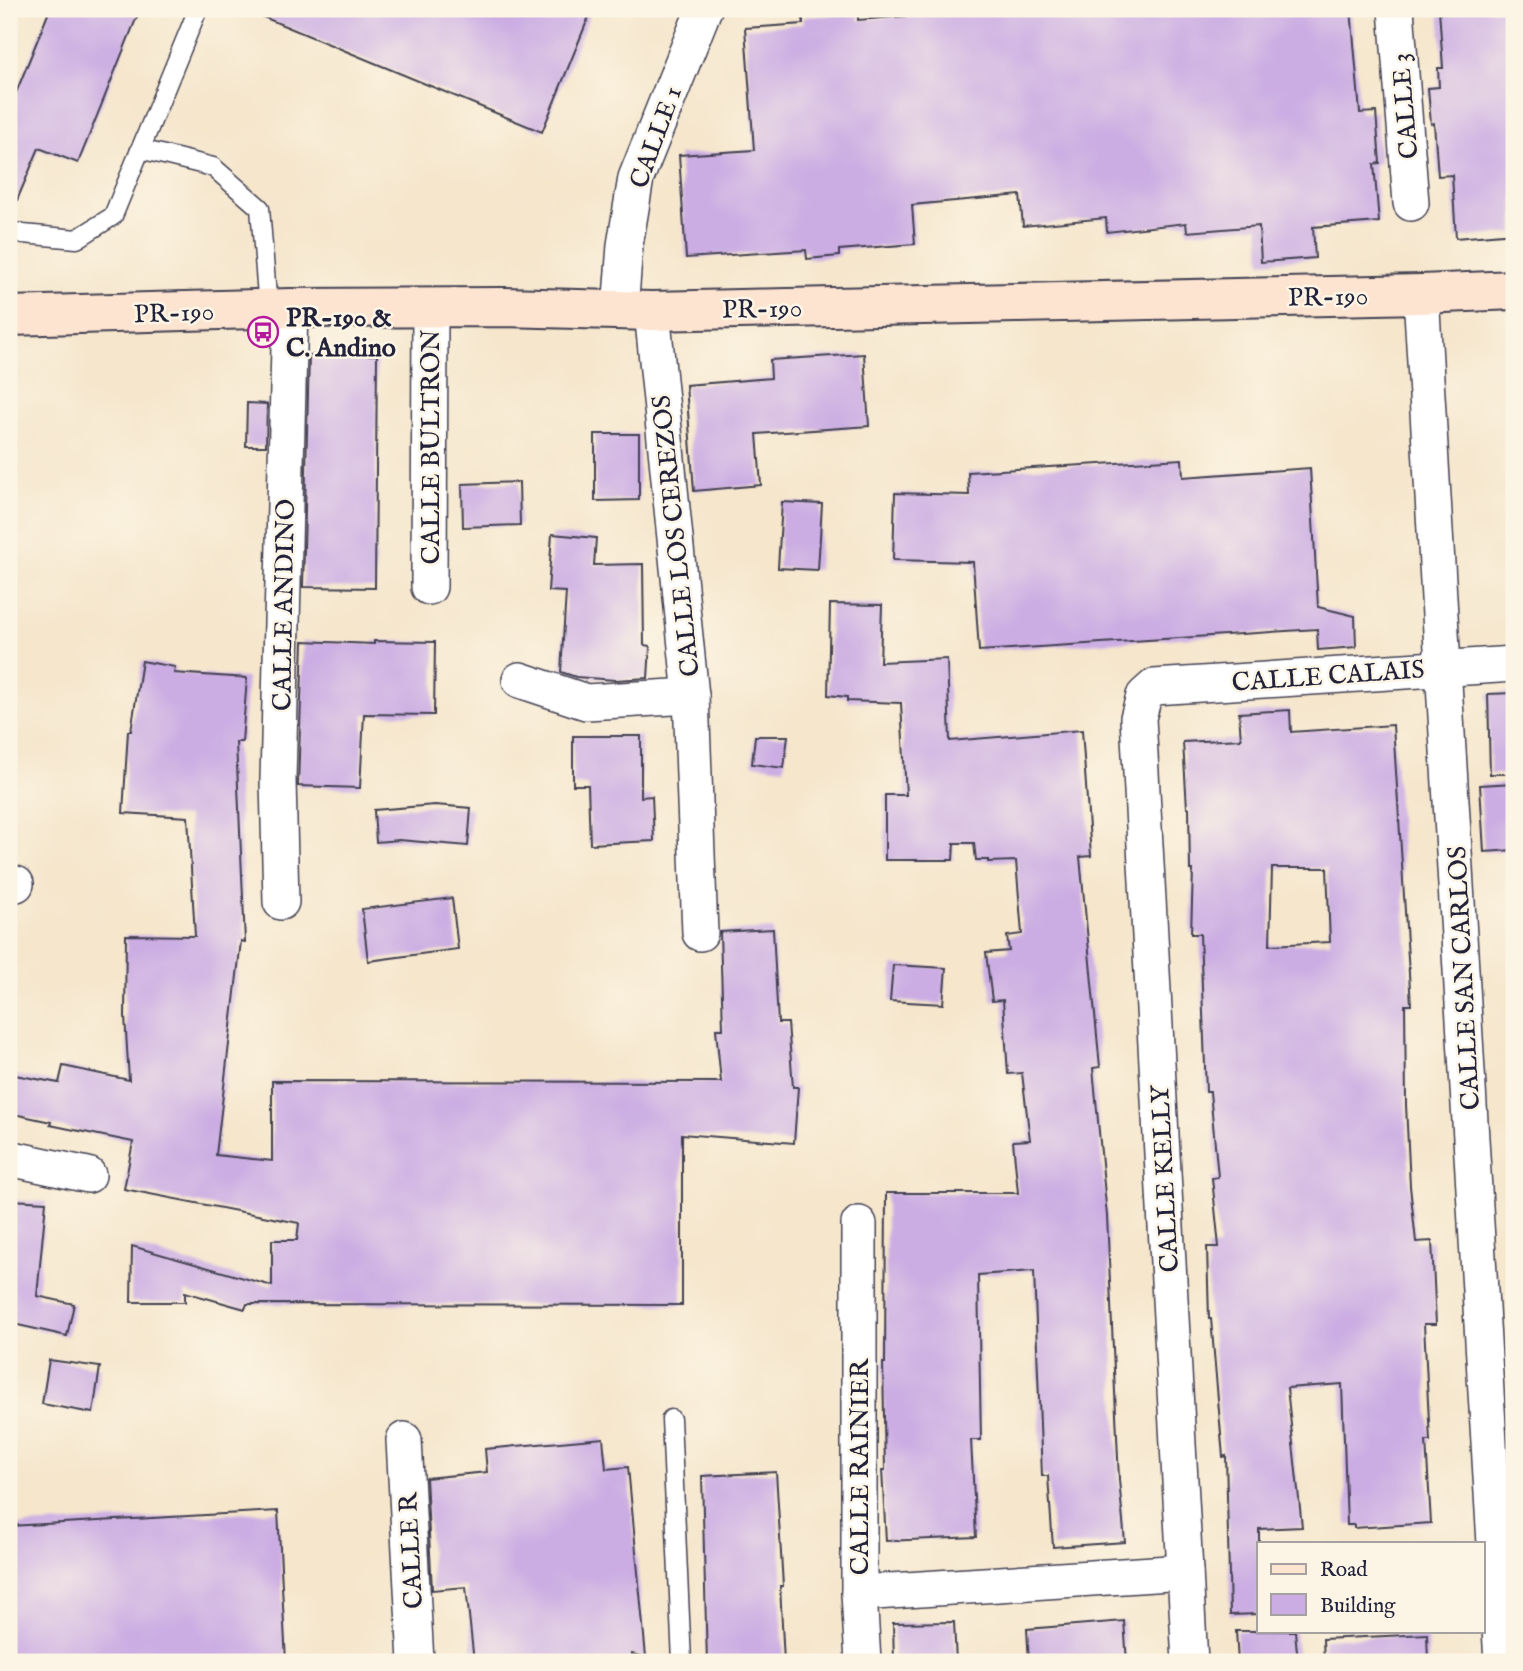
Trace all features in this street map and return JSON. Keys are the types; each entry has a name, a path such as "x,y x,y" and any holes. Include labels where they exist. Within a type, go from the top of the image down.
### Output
{"street":[{"name":"CALLE 1","path":"636,311 625,245 636,178 704,9"},
{"name":"CALLE 3","path":"1396,9 1411,203"},
{"name":"PR-190","path":"9,316 279,309 636,311 1514,290"},
{"name":"CALLE SAN CARLOS","path":"1421,294 1502,1662"},
{"name":"CALLE BULTRON","path":"429,587 430,308"},
{"name":"CALLE ANDINO","path":"279,309 278,780 281,902"},
{"name":"CALLE LOS CEREZOS","path":"520,680 586,702 691,696 636,311"},
{"name":"CALLE CALAIS","path":"1144,695 1154,687 1514,664"},
{"name":"CALLE KELLY","path":"1144,695 1138,718 1191,1662"},
{"path":"691,696 700,933"},
{"path":"9,1158 88,1175"},
{"name":"CALLE RAINIER","path":"859,1224 859,1593 1185,1572"},
{"name":"CALLE R","path":"404,1440 416,1662"},
{"path":"859,1593 863,1662"}],"lane":[{"path":"9,230 23,234 77,239 113,216 198,9"},
{"path":"140,149 214,167 260,208 279,309"},
{"path":"671,1419 682,1662"}],"building":[{"path":"50,9 140,9 78,163 39,148 9,219 9,110"},
{"path":"244,9 592,9 542,132"},
{"path":"931,9 1351,9 1360,113 1376,112 1380,163 1374,164 1379,222 1313,227 1315,258 1261,262 1259,226 1187,232 1186,223 1107,232 1106,218 1023,226 1020,195 912,205 915,244 839,250 839,256 807,259 806,250 686,258 679,155 754,150 745,28 803,24 803,17 858,13 858,20 931,14"},
{"path":"1439,9 1514,9 1514,233 1456,238 1452,175 1438,176 1428,88 1439,87 1438,68 1443,68"},
{"path":"864,354 869,426 757,434 761,485 694,491 686,385 771,378 770,360"},
{"path":"309,355 377,355 375,588 303,587"},
{"path":"247,403 267,404 266,446 246,446"},
{"path":"595,434 639,434 639,500 595,501"},
{"path":"1182,459 1183,477 1310,468 1318,607 1355,616 1356,647 1318,650 1317,629 979,651 973,562 893,560 895,493 969,495 968,472"},
{"path":"519,482 520,525 463,527 462,484"},
{"path":"782,502 822,504 818,570 778,568"},
{"path":"552,534 596,538 594,565 643,564 644,645 650,646 648,678 615,680 576,677 561,672 566,592 548,591"},
{"path":"830,604 882,605 880,662 947,659 950,741 1082,730 1091,856 1080,857 1100,1067 1093,1068 1107,1216 1119,1480 1125,1542 1053,1547 1048,1476 1042,1476 1034,1271 978,1275 981,1440 971,1440 976,1537 886,1541 882,1470 885,1470 883,1363 886,1193 1018,1193 1013,1141 1030,1140 1022,1073 1008,1074 1003,1000 992,1001 986,953 1009,951 1007,936 1022,934 1016,861 976,860 974,843 954,843 953,860 885,860 885,795 906,795 901,703 847,701 847,697 828,695"},
{"path":"303,641 374,644 374,641 435,642 434,715 364,714 360,788 298,786"},
{"path":"142,661 175,667 174,673 247,678 242,742 236,742 245,942 241,941 216,1155 272,1161 272,1081 721,1082 716,1029 723,1029 720,932 773,929 778,1023 788,1023 793,1087 798,1087 794,1143 682,1134 682,1305 247,1304 245,1309 185,1292 185,1302 131,1302 132,1246 272,1286 272,1240 297,1240 299,1223 124,1189 133,1142 50,1125 51,1122 9,1113 9,1074 59,1083 63,1066 129,1080 125,1016 126,935 195,936 188,817 123,813 128,731 131,731"},
{"path":"1514,693 1514,774 1490,774 1488,694"},
{"path":"1290,710 1291,732 1393,725 1411,1005 1405,1005 1410,1186 1416,1242 1432,1241 1436,1324 1424,1324 1430,1441 1426,1441 1431,1523 1354,1528 1354,1525 1347,1525 1342,1384 1287,1388 1302,1527 1259,1529 1257,1614 1230,1615 1226,1456 1223,1457 1209,1319 1207,1247 1219,1247 1212,1178 1218,1177 1210,1092 1206,1092 1200,934 1191,934 1193,870 1190,870 1189,808 1183,742 1241,739 1239,713","holes":["1272,868 1327,868 1330,942 1270,945"]},
{"path":"573,736 641,736 641,797 652,796 654,841 590,844 588,785 573,785"},
{"path":"755,736 788,736 784,768 752,764"},
{"path":"1514,783 1514,850 1484,852 1480,785"},
{"path":"435,805 471,808 468,846 399,840 376,842 374,810"},
{"path":"452,898 458,949 368,961 362,909"},
{"path":"893,965 946,968 943,1004 890,1001"},
{"path":"11,1200 46,1202 37,1296 74,1304 67,1336 9,1323"},
{"path":"49,1360 100,1367 93,1413 42,1404"},
{"path":"603,1438 606,1469 628,1467 646,1657 632,1654 633,1662 474,1662 466,1587 432,1590 426,1478 487,1472 485,1449"},
{"path":"776,1472 783,1586 780,1586 784,1662 707,1662 702,1476"},
{"path":"278,1511 286,1662 9,1662 9,1526"},
{"path":"1124,1621 1127,1662 1029,1662 1027,1629"},
{"path":"954,1622 956,1662 894,1662 893,1623"},
{"path":"1236,1631 1295,1632 1298,1662 1238,1662"},
{"path":"1427,1634 1428,1662 1324,1662 1323,1639"}],"place":[{"name":"PR-190 & C. Andino","path":"263,332"}]}
